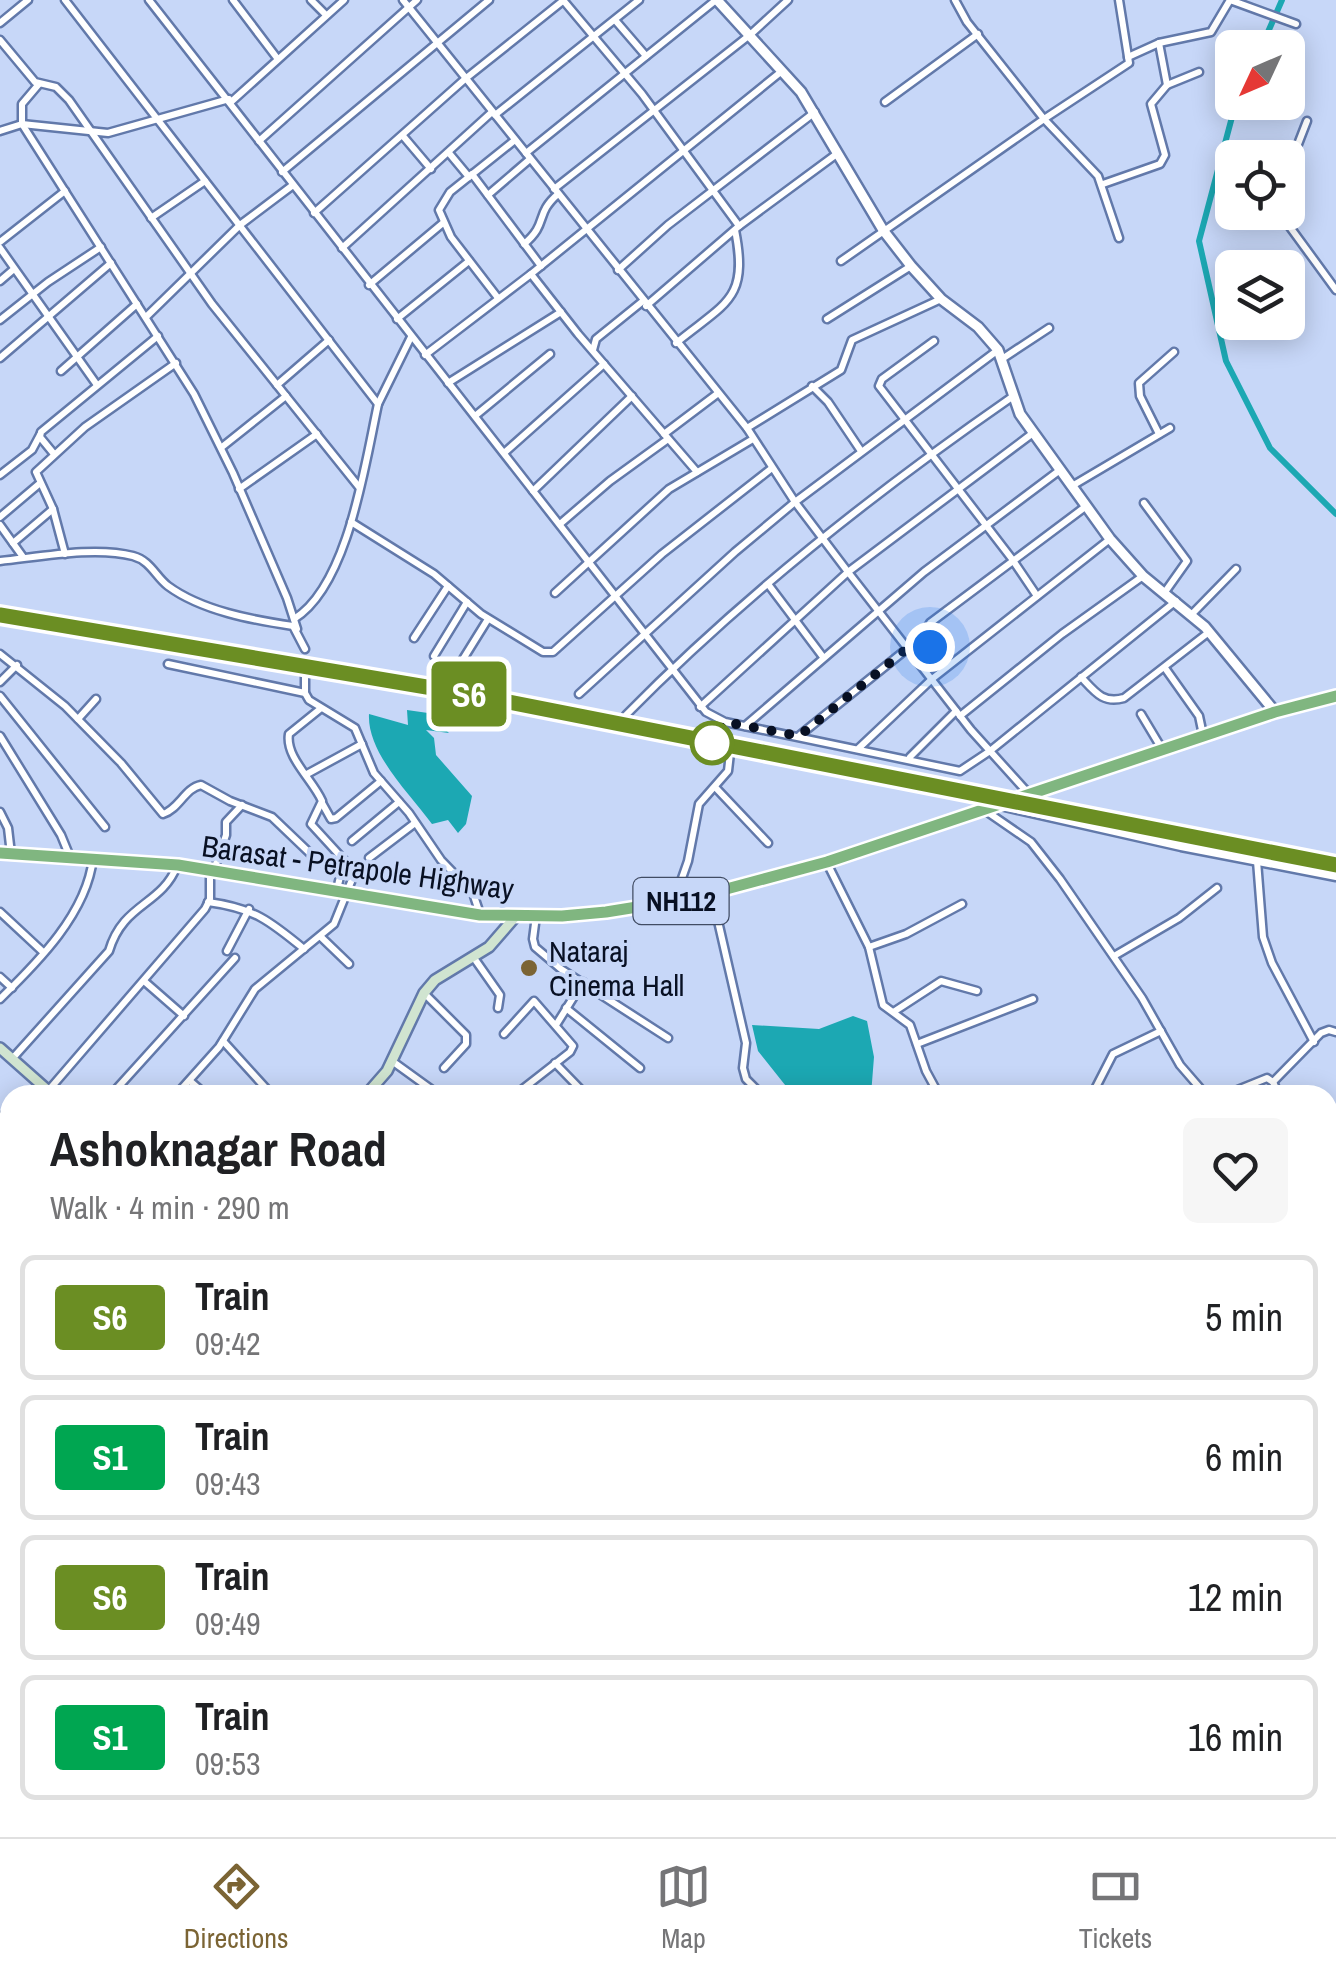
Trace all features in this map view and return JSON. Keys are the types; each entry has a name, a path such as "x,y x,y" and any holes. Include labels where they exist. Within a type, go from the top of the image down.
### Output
{"highway":[{"name":"Barasat - Petrapole Highway","path":"6,854 178,865 484,915 600,913 711,894 826,862 1275,712 1336,696"}],"main road":[{"path":"484,915 497,928 496,941"},
{"path":"376,1085 392,1062 424,993 435,980 496,941 515,917"},
{"path":"0,1048 41,1085"}],"street":[{"path":"0,23 28,0"},
{"path":"65,0 378,404"},
{"path":"149,0 670,670 714,718 960,771 1177,600"},
{"path":"232,0 277,58"},
{"path":"312,0 326,15"},
{"path":"0,131 22,124 95,134 230,100 344,0"},
{"path":"259,141 406,3 416,0"},
{"path":"282,172 489,0"},
{"path":"314,213 465,79 564,0 655,112 737,228 741,268 733,295 676,343"},
{"path":"342,248 494,114 639,0"},
{"path":"488,195 528,156 716,0 783,70 814,112 883,230 911,266 941,299 978,327 1000,354 1012,397 1032,434 1110,539 1143,576 1192,614 1275,712"},
{"path":"524,244 540,230 542,210 556,192 788,0"},
{"path":"955,0 1044,119 1104,184 1119,238"},
{"path":"841,260 1129,63 1120,0"},
{"path":"1128,57 1159,43 1211,32 1230,0 1296,24"},
{"path":"406,3 747,428 795,502 958,714 1028,794"},
{"path":"615,20 646,56"},
{"path":"884,102 978,34"},
{"path":"0,40 39,84 60,90 191,274 360,488"},
{"path":"1159,43 1166,85"},
{"path":"425,355 783,70"},
{"path":"1104,184 1160,164 1165,154 1151,104 1166,85 1198,72"},
{"path":"39,84 22,104 22,124 176,363 222,447 305,649"},
{"path":"618,270 712,190 814,112"},
{"path":"1300,140 1307,122"},
{"path":"402,135 430,170"},
{"path":"498,298 443,222 439,210 442,200 515,140"},
{"path":"593,351 596,339 839,152"},
{"path":"449,153 488,195 540,266"},
{"path":"151,218 205,180"},
{"path":"146,317 240,225 292,185"},
{"path":"65,191 0,245 97,385"},
{"path":"369,285 443,222"},
{"path":"1292,230 1336,290"},
{"path":"0,320 101,247"},
{"path":"397,318 469,260"},
{"path":"0,358 111,263"},
{"path":"827,319 911,266"},
{"path":"0,281 14,269"},
{"path":"531,274 696,472"},
{"path":"747,428 842,370 852,340 941,299"},
{"path":"61,370 137,304"},
{"path":"448,383 561,312"},
{"path":"579,694 795,502 903,420 1000,354 1049,328"},
{"path":"0,475 34,448 40,434 158,336"},
{"path":"294,620 321,596 350,522 378,404 411,337"},
{"path":"278,385 329,340"},
{"path":"934,341 879,382 880,389 1037,596"},
{"path":"1160,434 1138,388 1174,352"},
{"path":"475,416 550,354"},
{"path":"66,554 53,509 36,472 85,427 176,363"},
{"path":"504,454 604,364"},
{"path":"812,386 828,402 861,452"},
{"path":"560,524 717,394"},
{"path":"222,447 286,396"},
{"path":"533,490 632,396"},
{"path":"626,716 670,670 768,584 929,454 1012,397"},
{"path":"1071,486 1170,428"},
{"path":"40,434 54,454"},
{"path":"240,490 316,434"},
{"path":"700,706 848,572 1032,434"},
{"path":"554,592 670,489 754,439"},
{"path":"350,522 434,574 488,619 543,652 553,652 662,554 772,468"},
{"path":"744,726 878,609 1060,470"},
{"path":"0,517 39,484"},
{"path":"1144,503 1187,562 1166,592"},
{"path":"916,660 934,642 927,628 930,623 1085,507"},
{"path":"13,543 53,509"},
{"path":"0,525 24,558"},
{"path":"859,748 932,680 1110,539"},
{"path":"0,561 66,554 134,556 148,563 171,588 188,596 253,622 297,629"},
{"path":"1192,614 1236,569"},
{"path":"910,758 958,714 1143,576"},
{"path":"768,584 823,656"},
{"path":"414,638 448,586"},
{"path":"434,656 466,602"},
{"path":"460,664 488,619"},
{"path":"1081,677 1100,697 1124,698 1209,632"},
{"path":"799,736 908,648"},
{"path":"0,654 78,720 121,763 163,814 171,811 196,785 272,817 317,860 342,869 342,892 334,924 255,989 223,1041 186,1085"},
{"path":"168,664 305,693 320,710 352,724 381,781 431,848 473,893 484,915"},
{"path":"0,682 17,666"},
{"path":"1165,668 1200,716 1204,737"},
{"path":"305,676 305,693"},
{"path":"0,696 105,827"},
{"path":"78,720 96,699"},
{"path":"320,710 289,734 287,740 330,819 381,781"},
{"path":"1141,714 1162,750"},
{"path":"0,736 62,835 70,856"},
{"path":"307,774 362,744"},
{"path":"673,902 688,860 699,804 728,772 730,754"},
{"path":"715,787 768,843"},
{"path":"352,841 399,802"},
{"path":"322,804 311,824 355,872 342,892"},
{"path":"57,1085 208,902 212,870 226,835 226,822 242,805"},
{"path":"990,807 1336,877"},
{"path":"990,807 1031,842 1114,956 1180,1065 1197,1085"},
{"path":"0,812 8,828 6,854"},
{"path":"369,858 416,823"},
{"path":"0,1000 64,926 90,877 93,858"},
{"path":"1257,861 1264,937 1272,963 1314,1042"},
{"path":"826,862 869,947 883,1005 910,1024 934,1085"},
{"path":"12,1058 109,951 125,918 165,888 178,865"},
{"path":"1114,956 1178,918 1217,888"},
{"path":"711,894 746,1043 743,1068 752,1085"},
{"path":"208,902 249,909 304,950"},
{"path":"869,947 906,934 962,904"},
{"path":"227,951 249,909"},
{"path":"0,912 43,952"},
{"path":"536,916 534,944 560,969 668,1038"},
{"path":"321,937 349,964"},
{"path":"121,1085 235,958"},
{"path":"474,958 500,995 498,1008"},
{"path":"0,977 12,988"},
{"path":"144,981 184,1016"},
{"path":"896,1012 940,981 977,991"},
{"path":"556,1025 583,982"},
{"path":"424,993 466,1035 466,1044 444,1068"},
{"path":"916,1044 1033,1000"},
{"path":"504,1034 534,1001 573,1049 528,1085"},
{"path":"566,1008 640,1068"},
{"path":"1273,1082 1321,1033 1335,1030"},
{"path":"1097,1085 1113,1054 1161,1031"},
{"path":"223,1041 263,1085"},
{"path":"392,1062 425,1085"},
{"path":"555,1063 576,1085"},
{"path":"1250,1085 1267,1078 1274,1085"},
{"path":"190,1081 195,1085"}],"shaded area":[{"path":"407,710 428,713 449,733 426,730 434,738 436,755 472,796 466,824 458,833 448,820 432,824 375,743 369,714 408,725"},
{"path":"853,1016 867,1021 874,1057 872,1085 785,1085 758,1051 752,1025 819,1029"}],"waterway":[{"path":"1269,30 1282,0"},
{"path":"1231,120 1199,241 1226,361 1270,448 1336,514"}],"railway":[{"path":"0,609 469,689 1336,860"}],"train":[{"name":"S6","path":"0,615 468,694 1336,865"}],"place":[{"name":"Nataraj Cinema Hall","path":"529,968"}],"route":[{"path":"712,743 725,722 799,736 908,648 916,660 930,647"}]}
